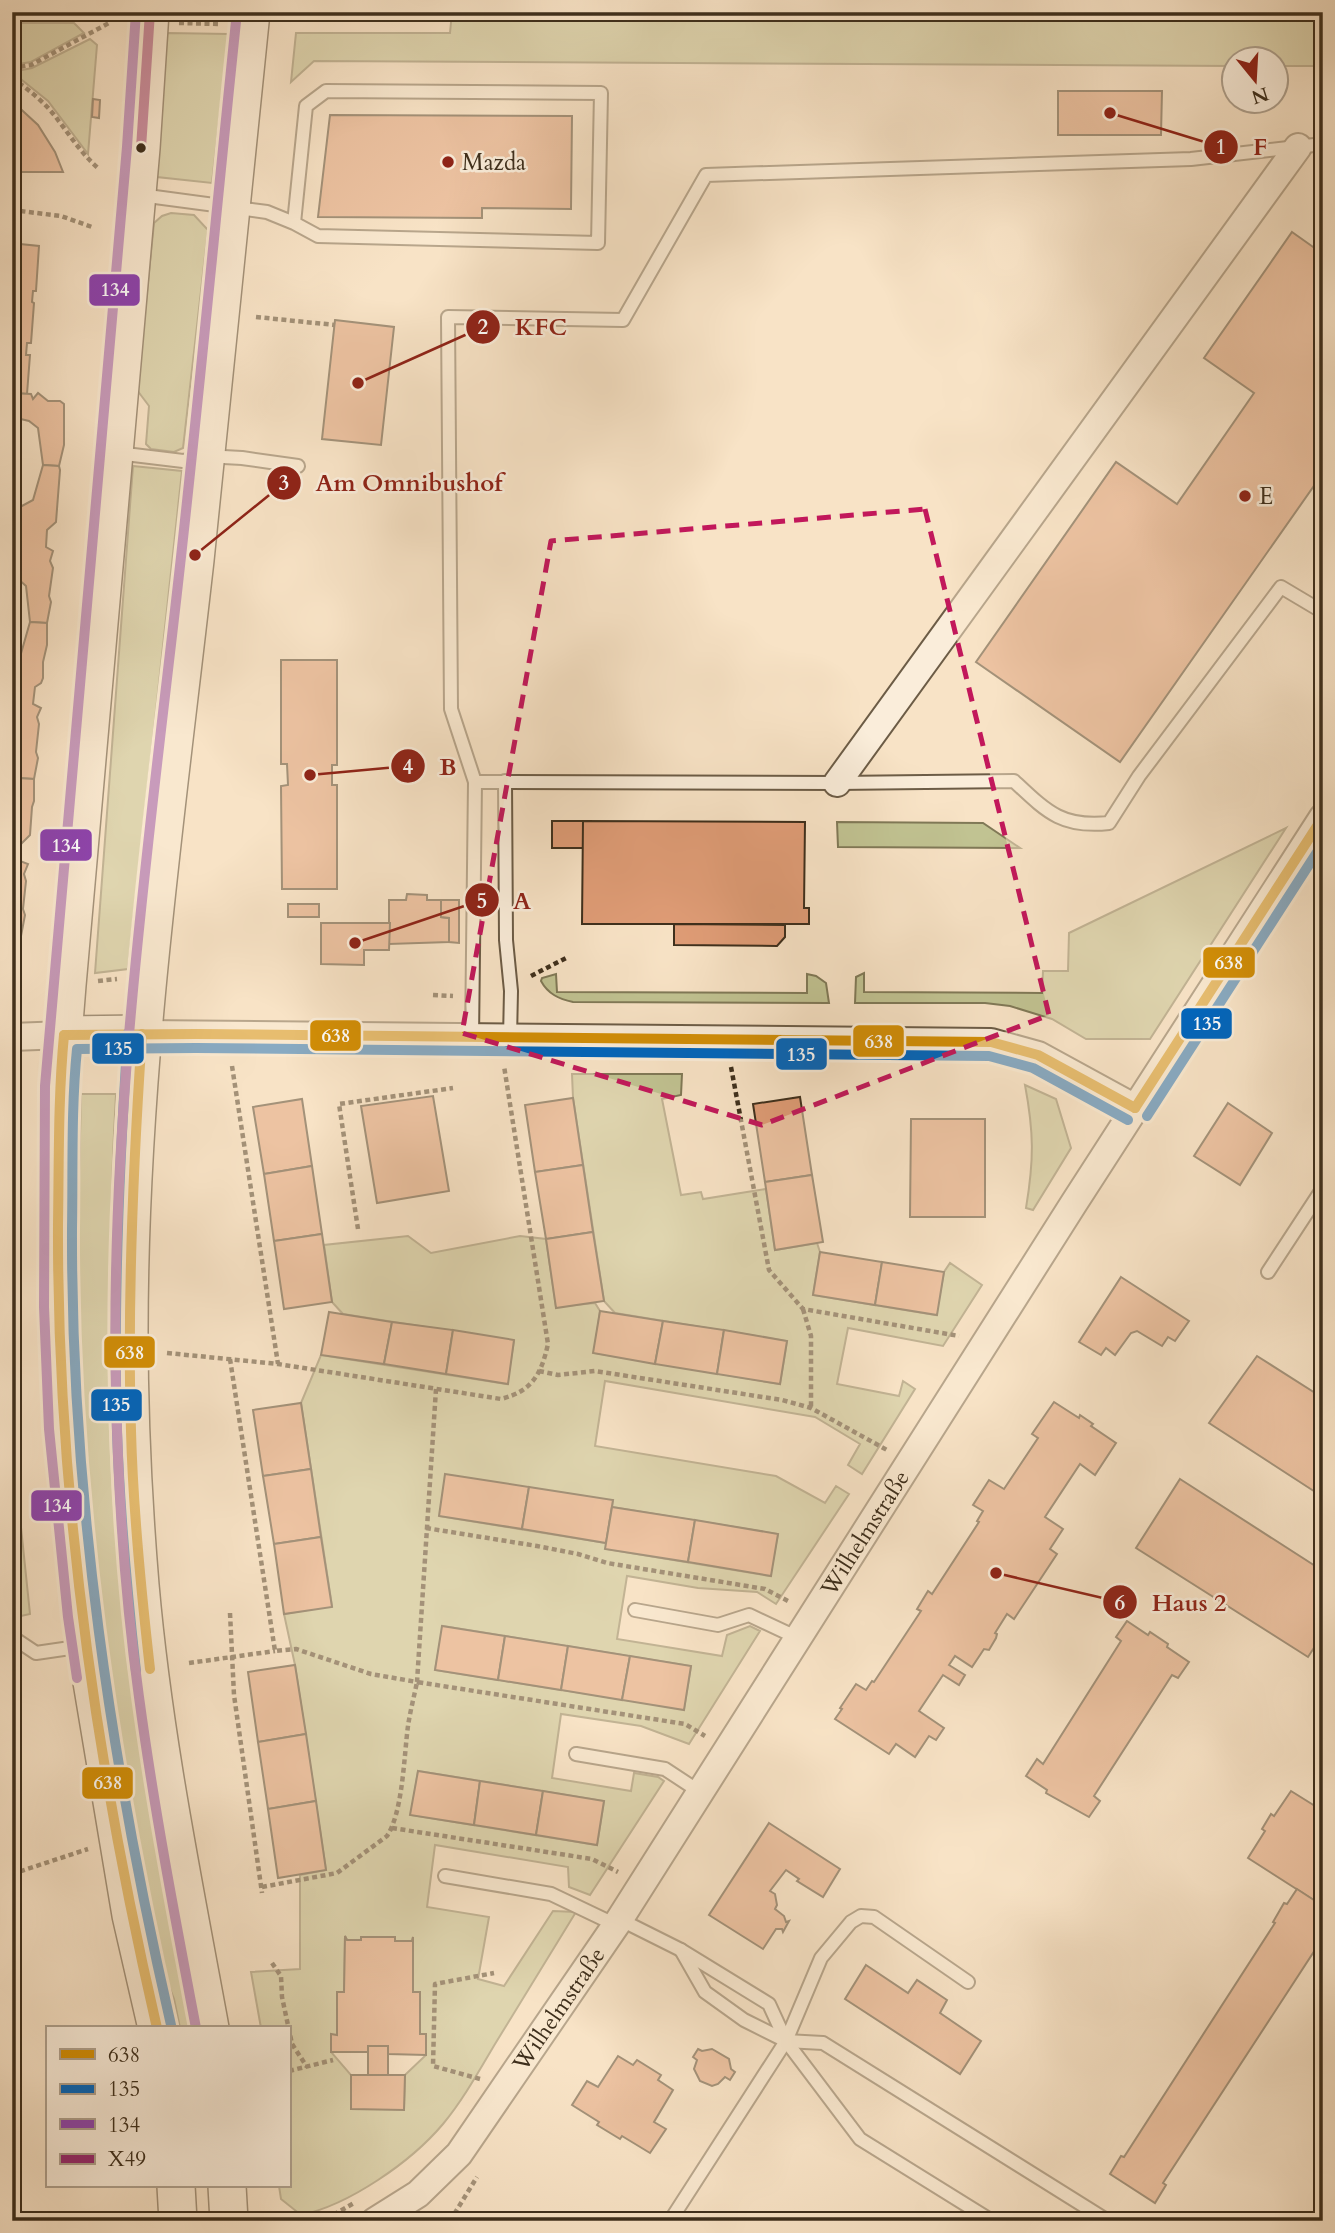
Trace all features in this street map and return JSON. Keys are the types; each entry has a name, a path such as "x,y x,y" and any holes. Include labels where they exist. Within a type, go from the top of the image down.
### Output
{"main road":[{"path":"157,2026 131,1915 86,1646 66,1465 60,1361 58,1124 59,1086 136,194 159,18"},
{"path":"210,2026 163,1769 140,1586 129,1332 133,1157 142,1034 231,207 241,18"},
{"path":"64,1035 142,1034"},
{"path":"176,2188 178,2221"},
{"path":"227,2188 229,2221"}],"street":[{"path":"837,783 1311,146"},
{"name":"Wilhelmstraße","path":"375,2221 418,2194 459,2154 617,1922 1323,817"},
{"path":"142,1034 991,1042 1038,1055 1135,1108"},
{"path":"12,1037 64,1035"}],"lane":[{"path":"136,194 267,212 318,236 598,243 601,93 326,91 306,106 294,223"},
{"path":"472,1038 475,782 451,709 449,317 623,320 706,175 1191,159 1311,146"},
{"path":"114,453 183,461 205,456 242,458 298,467"},
{"path":"475,782 1014,781 1041,807 1074,824 1110,823 1139,776 1281,587 1323,612"},
{"path":"505,781 510,1038"},
{"path":"1268,1272 1323,1188"},
{"path":"635,1610 718,1625 749,1615 798,1638"},
{"path":"12,1637 36,1653 86,1646"},
{"path":"576,1754 664,1769 700,1792"},
{"path":"445,1876 551,1894 681,1950 769,2004 786,2041 860,2139 992,2221"},
{"path":"670,2221 786,2041 821,1958 851,1922 861,1916 874,1917 968,1982"},
{"path":"681,1950 705,1992 744,2020 786,2041 823,2043 1108,2221"}],"path":[{"path":"159,18 241,18"},
{"path":"12,68 31,65 109,23"},
{"path":"12,78 57,117 86,158 98,168"},
{"path":"12,210 61,216 92,226"},
{"path":"256,317 335,325"},
{"path":"531,976 568,957"},
{"path":"92,982 128,977"},
{"path":"232,1066 278,1364"},
{"path":"167,1353 278,1364 501,1399 521,1394 539,1371 548,1344 504,1066"},
{"path":"731,1067 769,1270 803,1309 811,1336 811,1408"},
{"path":"358,1229 339,1104 453,1088"},
{"path":"803,1309 963,1337"},
{"path":"230,1359 275,1651"},
{"path":"539,1371 558,1375 595,1371 782,1400 811,1408 889,1451"},
{"path":"230,1613 234,1695 262,1890 337,1873 387,1836 392,1828 401,1788 409,1722 418,1682 436,1389"},
{"path":"426,1528 537,1546 607,1563 765,1588 792,1603"},
{"path":"189,1663 296,1649 371,1674 685,1724 705,1737"},
{"path":"392,1828 593,1859 618,1872"},
{"path":"12,1874 91,1848"},
{"path":"272,1963 281,1976 288,2026"},
{"path":"482,2080 433,2066 435,1983 494,1973"},
{"path":"290,2035 292,2044 307,2067"},
{"path":"290,2071 333,2060"},
{"path":"318,2221 326,2219"}],"highlighted area":[{"path":"925,509 1049,1015 762,1125 462,1033 551,541"}],"green space":[{"path":"452,12 1323,12 1323,66 1290,66 1290,46 1220,46 1220,66 314,61 291,82 296,33 450,33"},
{"path":"12,23 74,23 84,33 31,62 12,65"},
{"path":"167,33 229,34 212,183 157,177"},
{"path":"90,39 97,45 88,154 48,101 12,72 32,68"},
{"path":"171,213 194,215 208,230 183,448 174,452 151,449 146,444 149,406 137,390 154,223"},
{"path":"133,466 182,471 128,969 95,973"},
{"path":"837,822 983,823 1020,848 838,847"},
{"path":"1286,828 1150,1039 1086,1039 1052,1019 1010,1006 985,1003 855,1003 856,977 864,973 864,992 1042,993 1043,971 1068,971 1069,933"},
{"path":"556,974 557,992 807,993 807,974 826,983 829,1003 573,1002 554,995 541,981 542,978"},
{"path":"572,1074 682,1074 681,1095 662,1099 681,1195 701,1192 703,1199 766,1189 775,1250 817,1243 820,1252 813,1295 936,1315 944,1272 950,1263 982,1285 943,1346 848,1328 837,1384 899,1396 903,1381 915,1389 862,1474 848,1465 860,1444 815,1417 605,1381 595,1446 776,1476 825,1503 836,1486 849,1494 776,1604 757,1592 698,1588 627,1576 617,1639 722,1656 727,1635 750,1626 760,1631 689,1744 641,1726 561,1714 552,1778 631,1791 634,1773 658,1777 664,1781 590,1895 569,1887 568,1867 435,1845 427,1907 489,1917 478,1979 504,1986 553,1911 576,1912 471,2085 443,2124 414,2153 378,2180 339,2202 301,2215 281,2199 279,2188 290,2188 290,2026 261,2026 251,1972 300,1969 300,1875 326,1870 295,1665 284,1614 332,1606 301,1403 321,1355 507,1384 514,1341 343,1314 332,1302 324,1245 408,1236 431,1253 520,1236 546,1239 556,1307 595,1303 600,1311 594,1353 780,1384 787,1341 615,1313 604,1301 573,1098","holes":["613,1500 612,1507 778,1534 770,1576 606,1549 606,1543 439,1516","443,1626 691,1666 684,1709 435,1670","418,1771 604,1801 597,1845 411,1815","345,1936 347,1940 361,1940 361,1937 394,1937 395,1941 412,1941 413,1937 413,1992 420,1992 420,2034 426,2055 405,2075 404,2109 351,2109 351,2075 331,2052 331,2035 337,2035 337,1992 344,1992"]},
{"path":"1025,1085 1056,1099 1071,1148 1033,1210 1026,1208 1032,1146"},
{"path":"81,1094 116,1094 110,1339 122,1584 141,1747 191,2026 180,2026 174,1999 156,1953 110,1688 95,1583 84,1473 76,1301"},
{"path":"12,1441 30,1614 12,1618"}],"building":[{"path":"1058,91 1162,91 1161,135 1058,135"},
{"path":"93,99 100,100 99,118 92,117"},
{"path":"12,101 38,125 55,152 63,172 12,172"},
{"name":"Mazda","path":"330,115 572,116 571,209 482,208 482,218 318,217"},
{"name":"E","path":"1292,232 1323,254 1323,488 1316,483 1120,762 976,662 1116,462 1177,504 1254,393 1204,358"},
{"path":"12,246 39,246 36,291 33,291 32,302 31,343 27,343 26,355 30,355 27,394 12,393"},
{"path":"335,320 394,327 381,445 322,439"},
{"path":"12,393 31,394 33,399 38,393 48,401 60,401 64,404 64,445 59,466 43,465 38,428 29,421 12,417"},
{"path":"43,465 59,466 60,470 56,522 47,530 46,547 53,551 50,561 53,568 47,623 30,622 26,586 16,577 12,578 12,508 33,500"},
{"path":"30,622 47,623 43,678 35,687 33,704 41,708 37,717 38,758 34,779 17,778 12,741 12,661 20,657"},
{"path":"281,660 337,660 337,765 332,765 332,785 337,785 337,889 282,889 281,786 288,785 287,764 281,764"},
{"path":"17,778 34,779 34,801 30,835 21,844 20,861 28,864 24,874 25,915 21,936 12,936 12,794"},
{"path":"552,821 583,821 583,848 552,848"},
{"path":"583,821 805,822 804,908 809,908 809,924 582,924"},
{"path":"407,894 427,895 427,900 441,900 441,917 449,918 449,942 389,944 389,900 406,900"},
{"path":"441,900 459,900 459,943 449,942 449,918 441,917"},
{"path":"288,904 319,904 319,917 288,917"},
{"path":"321,923 390,923 389,950 364,950 364,965 321,964"},
{"path":"674,924 785,925 785,937 777,946 674,945"},
{"path":"12,936 21,936 21,958 17,990 12,996"},
{"path":"433,1096 449,1191 377,1203 361,1106"},
{"path":"800,1097 812,1175 765,1182 753,1104"},
{"path":"573,1098 583,1165 535,1172 525,1105"},
{"path":"302,1099 312,1166 264,1174 253,1107"},
{"path":"1228,1103 1272,1133 1240,1185 1194,1156"},
{"path":"911,1119 985,1119 985,1217 910,1217"},
{"path":"583,1165 593,1232 546,1239 535,1172"},
{"path":"312,1166 322,1234 274,1241 264,1174"},
{"path":"812,1175 823,1242 775,1250 765,1182"},
{"path":"593,1232 604,1301 556,1308 546,1239"},
{"path":"322,1234 332,1302 284,1309 274,1241"},
{"path":"820,1252 882,1262 875,1305 813,1295"},
{"path":"882,1262 944,1272 937,1315 875,1305"},
{"path":"1121,1277 1189,1321 1175,1341 1168,1337 1162,1346 1137,1331 1131,1333 1115,1355 1106,1348 1101,1355 1079,1342"},
{"path":"600,1311 663,1321 655,1364 593,1353"},
{"path":"329,1312 392,1322 384,1364 321,1355"},
{"path":"663,1321 724,1330 717,1374 655,1364"},
{"path":"392,1322 453,1330 446,1374 384,1364"},
{"path":"453,1330 514,1340 508,1384 446,1374"},
{"path":"724,1330 787,1341 780,1384 717,1374"},
{"path":"1257,1356 1323,1398 1323,1497 1209,1423"},
{"path":"1054,1402 1079,1418 1080,1415 1116,1443 1095,1475 1080,1464 1045,1517 1063,1529 1050,1549 1057,1554 1014,1619 1007,1614 995,1633 996,1638 989,1650 984,1649 972,1667 955,1656 949,1665 965,1675 959,1685 943,1675 919,1711 944,1728 936,1740 929,1736 915,1757 896,1744 889,1754 835,1719 842,1709 840,1708 856,1684 866,1690 872,1681 874,1682 921,1611 917,1609 928,1591 932,1594 979,1522 977,1521 983,1511 973,1505 989,1480 1004,1489 1038,1438 1032,1434"},
{"path":"301,1403 311,1469 263,1476 253,1410"},
{"path":"311,1469 321,1537 274,1544 263,1476"},
{"path":"445,1474 529,1487 522,1529 439,1516"},
{"path":"1180,1479 1323,1571 1323,1634 1308,1657 1136,1548"},
{"path":"529,1487 613,1500 606,1543 522,1529"},
{"path":"612,1507 695,1520 688,1562 605,1549"},
{"path":"695,1520 778,1534 771,1576 688,1562"},
{"path":"321,1537 332,1607 284,1614 274,1544"},
{"path":"1127,1621 1148,1635 1150,1632 1189,1662 1178,1678 1172,1675 1094,1796 1100,1801 1089,1817 1046,1793 1047,1790 1026,1776 1037,1759 1043,1764 1121,1641 1116,1637"},
{"path":"442,1626 505,1636 498,1680 435,1670"},
{"path":"505,1636 568,1646 561,1690 498,1680"},
{"path":"568,1646 630,1656 622,1700 561,1690"},
{"path":"630,1656 691,1666 684,1710 622,1700"},
{"path":"295,1665 306,1734 258,1742 248,1672"},
{"path":"306,1734 316,1801 268,1809 258,1742"},
{"path":"418,1771 480,1781 474,1825 410,1815"},
{"path":"480,1781 543,1791 536,1835 474,1825"},
{"path":"543,1791 604,1801 597,1845 536,1835"},
{"path":"1291,1791 1323,1811 1323,1906 1248,1858 1265,1831 1262,1829 1271,1814 1274,1816"},
{"path":"316,1801 326,1870 278,1878 268,1809"},
{"path":"769,1823 840,1869 823,1897 797,1881 799,1879 786,1870 770,1891 775,1894 775,1909 784,1916 786,1922 789,1921 783,1932 782,1929 776,1929 763,1949 709,1915"},
{"path":"1297,1889 1323,1906 1323,1944 1318,1952 1315,1950 1163,2183 1166,2185 1155,2203 1110,2174 1121,2156 1124,2157 1275,1923 1273,1922 1284,1903 1287,1904"},
{"path":"345,1936 347,1940 361,1940 361,1937 395,1937 395,1941 412,1941 413,1937 413,1992 420,1992 420,2034 426,2034 426,2055 388,2054 388,2046 368,2046 368,2052 331,2052 331,2034 337,2035 337,1992 344,1992"},
{"path":"866,1965 908,1993 917,1980 947,2000 940,2013 981,2041 960,2074 845,1999"},
{"path":"368,2046 388,2046 388,2075 368,2075"},
{"path":"698,2049 712,2049 729,2059 731,2069 735,2072 730,2080 725,2077 712,2086 700,2081 694,2069 697,2060 693,2057"},
{"path":"618,2056 633,2065 637,2060 661,2075 658,2080 673,2090 654,2122 666,2129 650,2153 597,2125 599,2122 572,2105 587,2081 598,2087"},
{"path":"351,2075 405,2075 404,2110 351,2109"}],"transit line":[{"name":"134","path":"77,1678 68,1617 49,1429 44,1307 45,1086 127,147 136,12"},
{"name":"X49","path":"141,148 150,12"},
{"name":"134","path":"196,2026 151,1780 130,1621 118,1468 118,1196 132,1000 237,12"},
{"name":"638","path":"1135,1108 1323,817"},
{"name":"135","path":"1147,1116 1323,843"},
{"name":"135","path":"128,1033 118,1232 116,1382 122,1522 136,1671"},
{"name":"638","path":"142,1034 132,1232 130,1381 136,1521 150,1669"},
{"name":"638","path":"64,1035 991,1042 1038,1055 1135,1108"},
{"name":"638","path":"64,1035 59,1130 59,1327 73,1529 99,1730 135,1929 157,2026"},
{"name":"135","path":"171,2025 149,1927 113,1729 87,1530 74,1329 72,1229 77,1049 989,1056 1033,1068 1128,1120"}],"place":[{"name":"F","path":"1110,113"},
{"name":"Mazda","path":"448,162"},
{"name":"KFC","path":"358,383"},
{"name":"E","path":"1245,496"},
{"name":"Am Omnibushof","path":"195,555"},
{"name":"B","path":"310,775"},
{"name":"A","path":"355,943"},
{"name":"Haus 2","path":"996,1573"}]}
